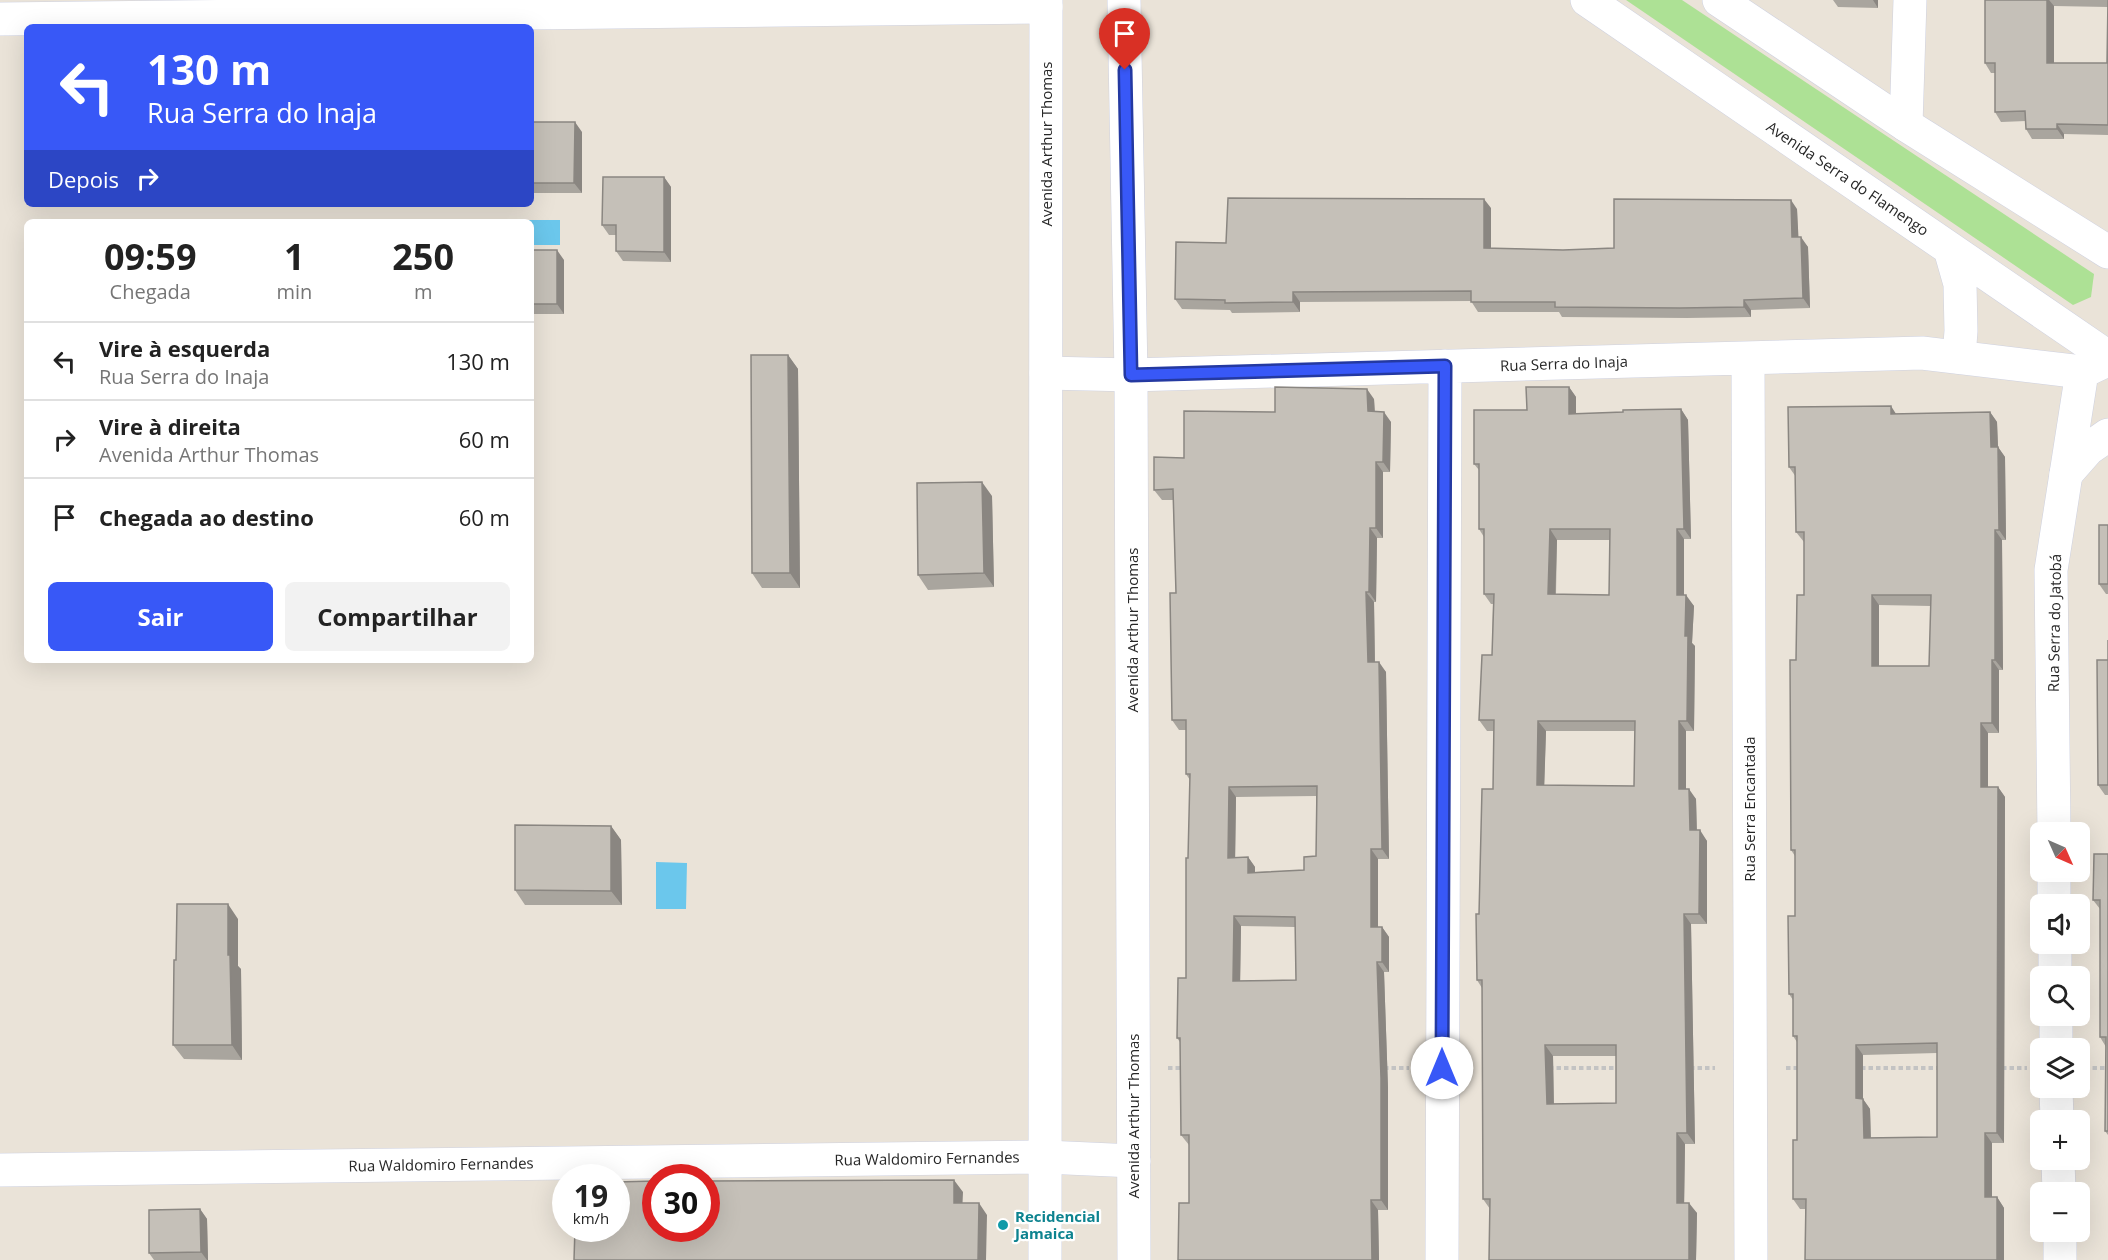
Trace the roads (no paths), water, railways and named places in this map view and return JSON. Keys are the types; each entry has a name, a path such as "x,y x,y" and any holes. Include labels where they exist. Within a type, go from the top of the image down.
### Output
{"street":[{"name":"Avenida Arthur Thomas","path":"1124,0 1131,375 1134,1260"},
{"name":"Avenida Serra do Flamengo","path":"1587,0 1950,249 2099,363"},
{"path":"1719,0 1906,125 2108,252"},
{"path":"1906,125 1910,0"},
{"name":"Avenida Arthur Thomas","path":"1045,1260 1046,4"},
{"path":"0,19 1046,4"},
{"path":"1950,249 1960,284 1959,357"},
{"name":"Rua Serra do Inaja","path":"1046,373 1131,375 1922,353 1959,357 2099,363"},
{"name":"Rua Serra Encantada","path":"1748,358 1751,1260"},
{"name":"Rua Serra do Jatobá","path":"2054,822 2051,570 2066,474 2099,363"},
{"path":"1442,1260 1445,366"},
{"path":"2066,474 2088,449 2108,435"},
{"name":"Rua Waldomiro Fernandes","path":"0,1170 1045,1157 1134,1161"},
{"path":"2060,1242 2060,1260"}],"water":[{"path":"534,220 560,220 560,245 534,245"},
{"path":"656,862 687,863 686,909 656,909"}],"place":[{"name":"Recidencial Jamaica","path":"1003,1225"}]}
